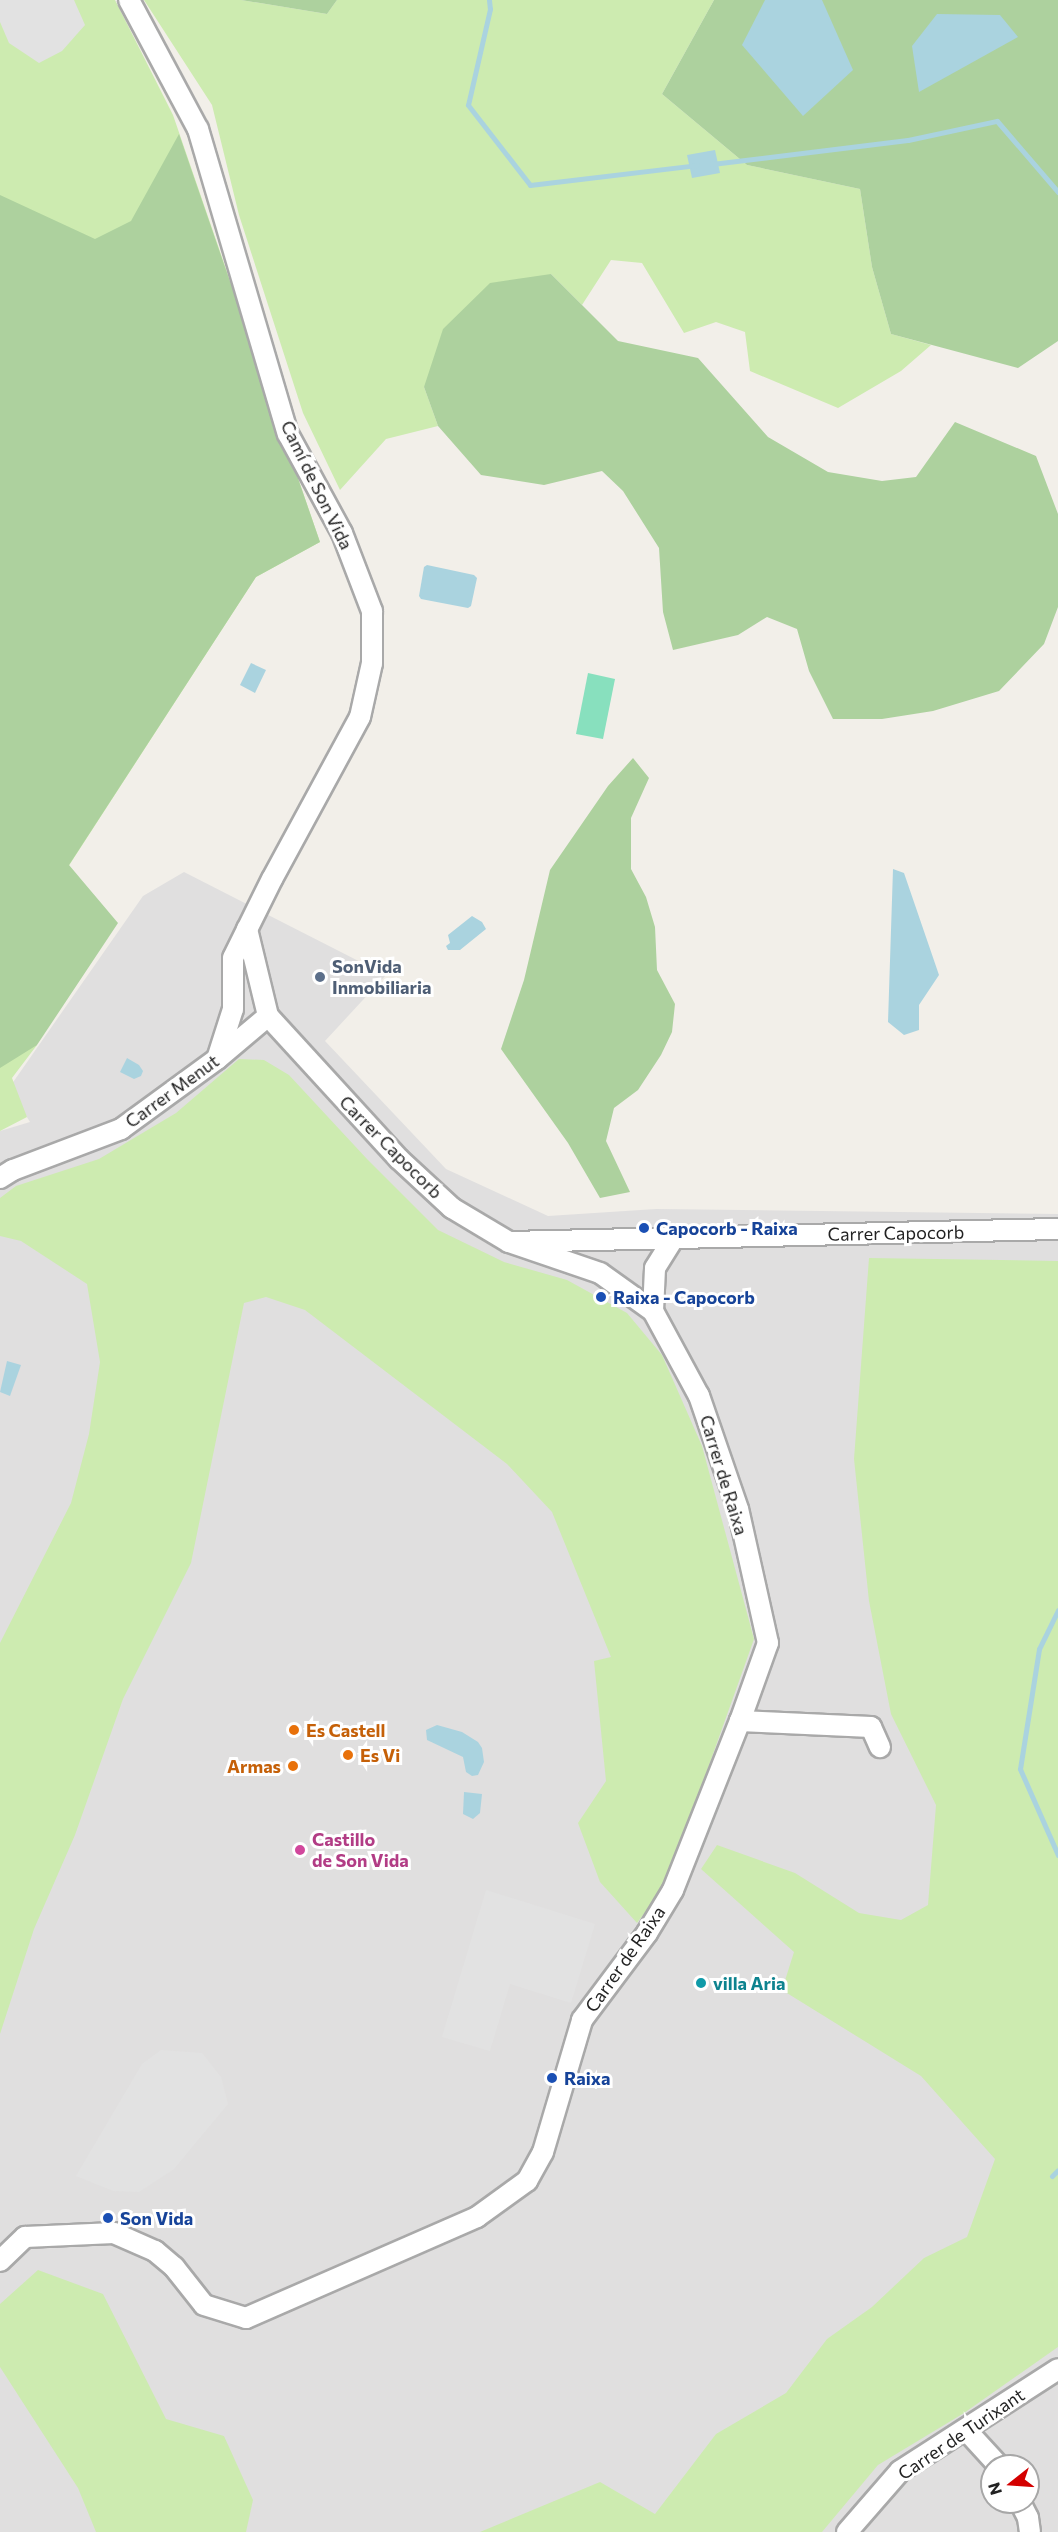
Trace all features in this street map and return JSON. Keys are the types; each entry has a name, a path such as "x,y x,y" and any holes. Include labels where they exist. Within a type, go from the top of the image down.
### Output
{"street":[{"name":"Camí de Son Vida","path":"129,0 198,129 288,434 342,533 372,611 372,663 360,717 233,958 233,1009 217,1059"},
{"name":"Carrer Capocorb","path":"247,929 268,1016 399,1159 453,1208 509,1242 1058,1229"},
{"name":"Carrer Menut","path":"0,1178 13,1170 121,1129 217,1059 268,1016"},
{"path":"653,1311 655,1268 674,1239"},
{"name":"Carrer de Raixa","path":"0,2261 25,2237 114,2233 155,2251 174,2267 204,2305 246,2318 477,2217 527,2181 543,2152 582,2020 647,1933 672,1890 740,1721 768,1643 738,1509 707,1419 699,1396 653,1311 600,1273 509,1242"},
{"path":"740,1721 871,1727 880,1747"},
{"name":"Carrer de Turixant","path":"846,2532 900,2471 1058,2369"},
{"path":"966,2430 988,2454"},
{"path":"1026,2514 1030,2532"}],"shaded area":[{"path":"0,0 74,0 85,25 62,51 39,63 9,43 0,22"},
{"path":"184,872 386,975 325,1041 446,1169 548,1216 656,1209 1058,1214 1058,2532 0,2532 0,1131 30,1122 9,1088 143,896"},
{"path":"486,1890 595,1924 571,2003 510,1984 490,2051 442,2037"},
{"path":"161,2050 202,2053 221,2077 228,2104 174,2169 139,2192 113,2191 76,2176 142,2064"}],"green space":[{"path":"0,0 115,0 173,115 320,542 256,577 0,972"},
{"path":"144,0 241,0 327,14 337,0 714,0 662,94 747,165 860,189 872,267 891,334 931,345 901,371 838,408 750,371 745,332 716,322 684,333 642,263 611,260 582,305 551,274 424,387 438,426 386,439 340,490 303,413 239,215 212,105"},
{"path":"241,0 337,0 327,14"},
{"path":"714,0 1058,0 1058,341 1018,368 891,334 872,267 860,189 747,165 662,94"},
{"path":"179,134 320,542 256,577 69,865 118,923 37,1045 0,1068 0,195 95,239 131,221"},
{"path":"551,274 618,341 698,358 768,437 828,472 882,481 916,477 955,422 1036,456 1058,514 1058,607 1044,644 999,691 933,711 882,719 833,719 809,671 797,629 767,617 738,635 673,650 663,612 659,548 623,491 602,471 544,485 481,475 438,426 424,387 443,329 490,283"},
{"path":"588,673 615,679 603,739 576,734"},
{"path":"633,758 649,778 631,818 631,869 646,897 655,927 657,970 675,1004 672,1032 661,1055 638,1090 614,1108 606,1141 630,1192 600,1198 568,1143 501,1049 524,980 550,870 608,786"},
{"path":"0,1023 37,1045 12,1078 27,1117 0,1131"},
{"path":"239,1059 264,1060 289,1075 367,1159 438,1230 504,1262 567,1280 627,1313 662,1355 702,1446 754,1639 667,1883 637,1923 600,1882 578,1823 606,1781 594,1661 611,1657 552,1512 507,1464 305,1310 266,1297 244,1303 191,1563 123,1699 75,1835 34,1929 0,2034 0,1643 71,1503 89,1434 100,1362 87,1284 21,1241 0,1236 0,1198 16,1186 99,1159 176,1113"},
{"path":"869,1258 1058,1261 1058,2347 964,2413 878,2465 822,2532 480,2532 600,2482 655,2514 716,2434 786,2393 827,2339 872,2307 924,2258 967,2237 995,2159 921,2076 782,1990 794,1952 701,1869 717,1845 795,1873 859,1913 901,1920 928,1905 936,1805 891,1714 869,1601 854,1459"},
{"path":"38,2270 103,2294 166,2419 224,2436 253,2500 246,2532 96,2532 78,2488 0,2367 0,2304"}],"water":[{"path":"765,0 822,0 853,70 803,116 742,45"},
{"path":"937,14 1000,15 1018,37 919,92 912,46"},
{"path":"715,150 720,173 692,178 687,155"},
{"path":"427,565 474,575 477,578 471,606 468,608 421,599 419,596 424,567"},
{"path":"251,663 266,670 255,693 240,685"},
{"path":"893,869 904,873 939,975 919,1005 919,1030 904,1035 888,1022"},
{"path":"472,916 482,922 486,929 460,950 448,950 446,946 450,943 448,935"},
{"path":"127,1058 139,1065 143,1071 141,1076 134,1079 120,1072"},
{"path":"7,1361 21,1365 10,1396 0,1392"},
{"path":"437,1725 462,1732 478,1742 482,1748 484,1762 478,1775 472,1776 466,1772 463,1757 427,1740 426,1730"},
{"path":"464,1792 482,1794 480,1813 473,1819 463,1814"}],"waterway":[{"path":"489,0 490,9 468,105 530,185 697,165"},
{"path":"712,164 908,140 997,121 1058,192"},
{"path":"1058,1610 1039,1649 1020,1769 1058,1855"},
{"path":"1052,2176 1058,2170"}],"place":[{"name":"SonVida Inmobiliaria","path":"320,977"},
{"name":"Capocorb - Raixa","path":"644,1228"},
{"name":"Raixa - Capocorb","path":"601,1297"},
{"name":"Es Castell","path":"294,1730"},
{"name":"Es Vi","path":"348,1755"},
{"name":"Armas","path":"293,1766"},
{"name":"Castillo de Son Vida","path":"300,1850"},
{"name":"villa Aria","path":"701,1983"},
{"name":"Raixa","path":"552,2078"},
{"name":"Son Vida","path":"108,2218"}]}
